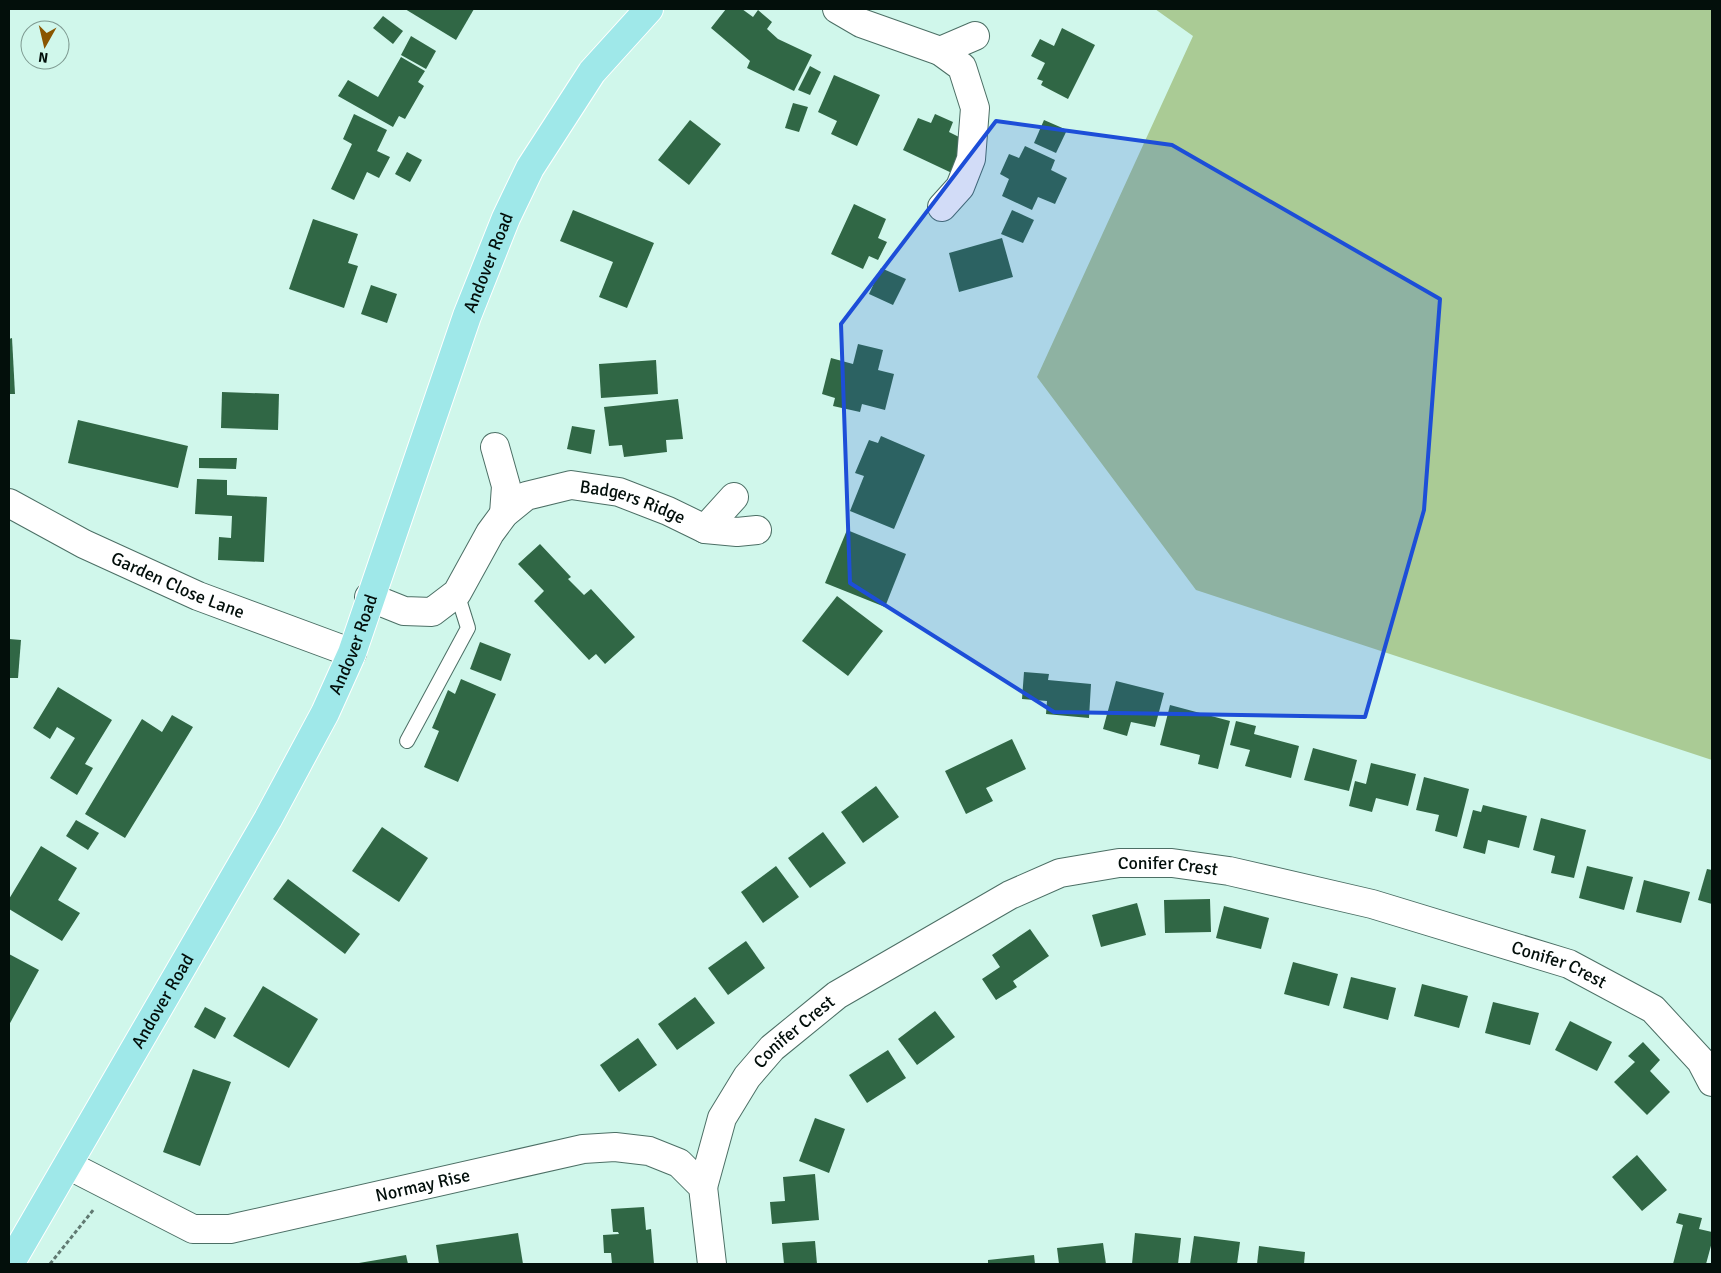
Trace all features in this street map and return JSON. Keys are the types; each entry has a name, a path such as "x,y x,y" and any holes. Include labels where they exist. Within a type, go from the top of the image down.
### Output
{"main road":[{"name":"Andover Road","path":"10,1264 298,766 352,653 369,597 467,316 510,210 530,168 592,72 649,9"}],"street":[{"path":"837,9 861,23 940,51 962,67 974,108 971,159 960,186 942,207"},
{"path":"940,51 975,36"},
{"path":"495,447 506,486 504,514"},
{"name":"Badgers Ridge","path":"369,597 404,610 432,612 457,593 490,533 504,514 526,496 571,485 619,492 668,511 705,529 737,532 757,530"},
{"name":"Badgers Ridge","path":"705,529 734,497"},
{"name":"Garden Close Lane","path":"9,503 84,544 198,596 352,653"},
{"name":"Conifer Crest","path":"703,1186 722,1118 746,1077 772,1048 837,995 1010,895 1060,874 1119,863 1172,863 1229,871 1372,904 1570,964 1653,1009 1701,1061 1712,1082"},
{"name":"Normay Rise","path":"68,1165 193,1229 230,1229 583,1149 615,1147 649,1151 679,1163 703,1186"},
{"path":"703,1186 712,1264"}],"lane":[{"path":"407,741 468,628 457,593"}],"path":[{"path":"50,1264 112,1187"}],"highlighted area":[{"path":"996,121 1172,145 1440,299 1424,510 1365,717 1054,712 850,583 841,324"}],"green space":[{"path":"1155,9 1712,9 1712,760 1196,590 1037,377 1193,36"}],"building":[{"path":"405,9 474,9 456,40"},
{"path":"726,9 742,9 753,17 758,10 772,22 767,29 778,39 812,55 794,91 747,68 750,61 711,28"},
{"path":"383,16 403,31 393,44 373,28"},
{"path":"1062,28 1095,45 1068,99 1041,85 1043,81 1037,79 1045,63 1031,56 1040,39 1054,46"},
{"path":"411,36 436,51 426,69 401,55"},
{"path":"401,57 425,71 418,82 424,86 405,119 399,116 393,127 338,96 348,80 378,97"},
{"path":"810,66 821,72 810,95 798,90"},
{"path":"834,75 880,95 857,146 831,134 837,121 818,112"},
{"path":"793,103 808,107 799,132 785,128"},
{"path":"354,114 387,130 377,151 390,157 379,178 367,172 354,200 331,189 352,144 343,139"},
{"path":"935,114 953,122 949,132 969,142 954,174 903,150 918,118 931,123"},
{"path":"690,120 721,144 689,185 658,160"},
{"path":"1044,120 1067,130 1056,153 1034,143"},
{"path":"1025,146 1055,160 1051,170 1067,178 1055,204 1038,197 1032,210 1002,196 1009,179 1000,174 1009,154 1019,158"},
{"path":"407,152 422,160 410,182 395,174"},
{"path":"854,204 886,219 878,238 887,242 878,260 869,256 863,269 831,254"},
{"path":"573,210 654,243 627,308 599,297 613,262 560,241"},
{"path":"1012,210 1034,220 1023,243 1001,234"},
{"path":"313,219 358,234 348,263 358,266 344,308 289,289"},
{"path":"1002,238 1013,277 959,292 949,253"},
{"path":"881,268 906,279 893,305 869,294"},
{"path":"371,285 397,294 387,323 361,314"},
{"path":"12,338 15,394 9,394 9,339"},
{"path":"858,344 883,350 878,370 894,374 885,410 862,404 860,412 833,406 835,398 822,394 831,358 853,364"},
{"path":"656,360 658,394 601,398 599,364"},
{"path":"222,392 279,394 278,430 221,428"},
{"path":"678,399 683,439 666,440 667,452 624,457 622,445 609,446 604,407"},
{"path":"78,420 188,446 178,488 68,463"},
{"path":"572,426 595,430 591,454 567,449"},
{"path":"881,436 925,455 894,529 850,511 864,476 855,473 869,440 878,443"},
{"path":"199,458 237,458 236,469 199,468"},
{"path":"197,479 227,480 227,495 267,497 264,562 218,560 219,537 231,538 232,516 195,514"},
{"path":"847,530 906,554 885,607 825,583"},
{"path":"540,544 571,577 568,579 584,595 591,589 635,637 605,664 596,654 589,660 534,601 544,591 518,564"},
{"path":"837,596 883,631 848,676 802,641"},
{"path":"9,639 21,640 18,678 9,678"},
{"path":"480,642 511,654 501,681 470,669"},
{"path":"1024,672 1049,674 1048,680 1091,684 1089,718 1046,714 1047,701 1022,699"},
{"path":"461,679 496,694 458,782 424,767 439,731 432,728 448,690 455,694"},
{"path":"1116,681 1164,693 1155,727 1131,722 1127,736 1103,729"},
{"path":"58,687 112,720 85,764 93,768 77,795 50,778 75,738 57,727 50,739 33,728"},
{"path":"1170,705 1230,721 1218,769 1198,764 1200,755 1160,745"},
{"path":"172,715 193,727 125,838 85,814 142,719 162,732"},
{"path":"1236,721 1256,726 1254,734 1299,746 1291,778 1245,766 1250,750 1230,745"},
{"path":"1012,739 1026,769 986,788 993,801 966,814 945,771"},
{"path":"1313,748 1357,760 1349,791 1304,780"},
{"path":"1371,763 1416,774 1408,806 1376,798 1372,812 1349,806 1355,781 1366,784"},
{"path":"1424,777 1469,789 1457,837 1435,831 1439,815 1416,810"},
{"path":"876,786 899,817 863,843 841,812"},
{"path":"1483,805 1527,816 1519,848 1488,840 1485,854 1463,848 1473,810 1481,812"},
{"path":"1541,818 1586,830 1574,878 1551,873 1555,856 1533,850"},
{"path":"76,820 99,833 88,850 66,836"},
{"path":"382,827 428,858 399,902 352,871"},
{"path":"823,832 846,863 810,888 788,858"},
{"path":"41,846 77,868 58,900 80,913 62,941 9,909 9,899"},
{"path":"776,866 799,897 763,923 741,892"},
{"path":"1587,866 1633,877 1624,910 1579,898"},
{"path":"1707,869 1712,870 1712,904 1698,900"},
{"path":"288,879 360,934 345,954 273,899"},
{"path":"1644,880 1690,892 1681,923 1636,912"},
{"path":"1210,899 1211,932 1165,933 1164,900"},
{"path":"1137,903 1146,935 1101,947 1092,915"},
{"path":"1224,906 1269,918 1261,949 1216,938"},
{"path":"1030,929 1049,956 1013,981 1017,987 996,1000 982,979 1000,967 992,955"},
{"path":"746,941 765,968 728,995 708,968"},
{"path":"9,954 39,970 9,1025"},
{"path":"1293,962 1338,974 1329,1006 1284,994"},
{"path":"1351,977 1396,988 1388,1020 1343,1008"},
{"path":"1422,984 1468,996 1459,1028 1414,1016"},
{"path":"263,986 318,1019 289,1068 233,1036"},
{"path":"695,997 715,1023 677,1050 658,1024"},
{"path":"1493,1002 1539,1013 1530,1045 1485,1033"},
{"path":"205,1007 226,1018 215,1039 194,1027"},
{"path":"935,1011 955,1037 917,1065 898,1039"},
{"path":"1570,1021 1612,1042 1597,1071 1555,1050"},
{"path":"638,1038 657,1065 619,1092 600,1065"},
{"path":"1643,1042 1660,1060 1650,1071 1670,1092 1647,1115 1614,1082 1635,1062 1628,1056"},
{"path":"888,1050 906,1078 867,1103 849,1075"},
{"path":"193,1069 231,1082 200,1166 163,1152"},
{"path":"815,1118 845,1129 829,1173 799,1161"},
{"path":"1637,1155 1667,1190 1642,1211 1612,1177"},
{"path":"815,1174 819,1220 772,1224 770,1202 785,1201 783,1177"},
{"path":"644,1207 646,1230 651,1229 654,1264 612,1264 611,1253 604,1253 603,1235 619,1234 618,1232 613,1232 611,1209"},
{"path":"1679,1213 1702,1218 1699,1229 1712,1232 1712,1242 1706,1264 1673,1264 1683,1225 1676,1223"},
{"path":"518,1233 523,1264 439,1264 436,1245"},
{"path":"1135,1233 1181,1238 1178,1264 1132,1264"},
{"path":"1194,1236 1240,1242 1237,1264 1190,1264"},
{"path":"815,1241 817,1264 784,1264 782,1243"},
{"path":"1103,1243 1106,1264 1059,1264 1057,1248"},
{"path":"1259,1246 1305,1252 1304,1264 1257,1264"},
{"path":"406,1255 408,1264 359,1264 359,1263"},
{"path":"1034,1255 1035,1264 988,1264 988,1260"}]}
